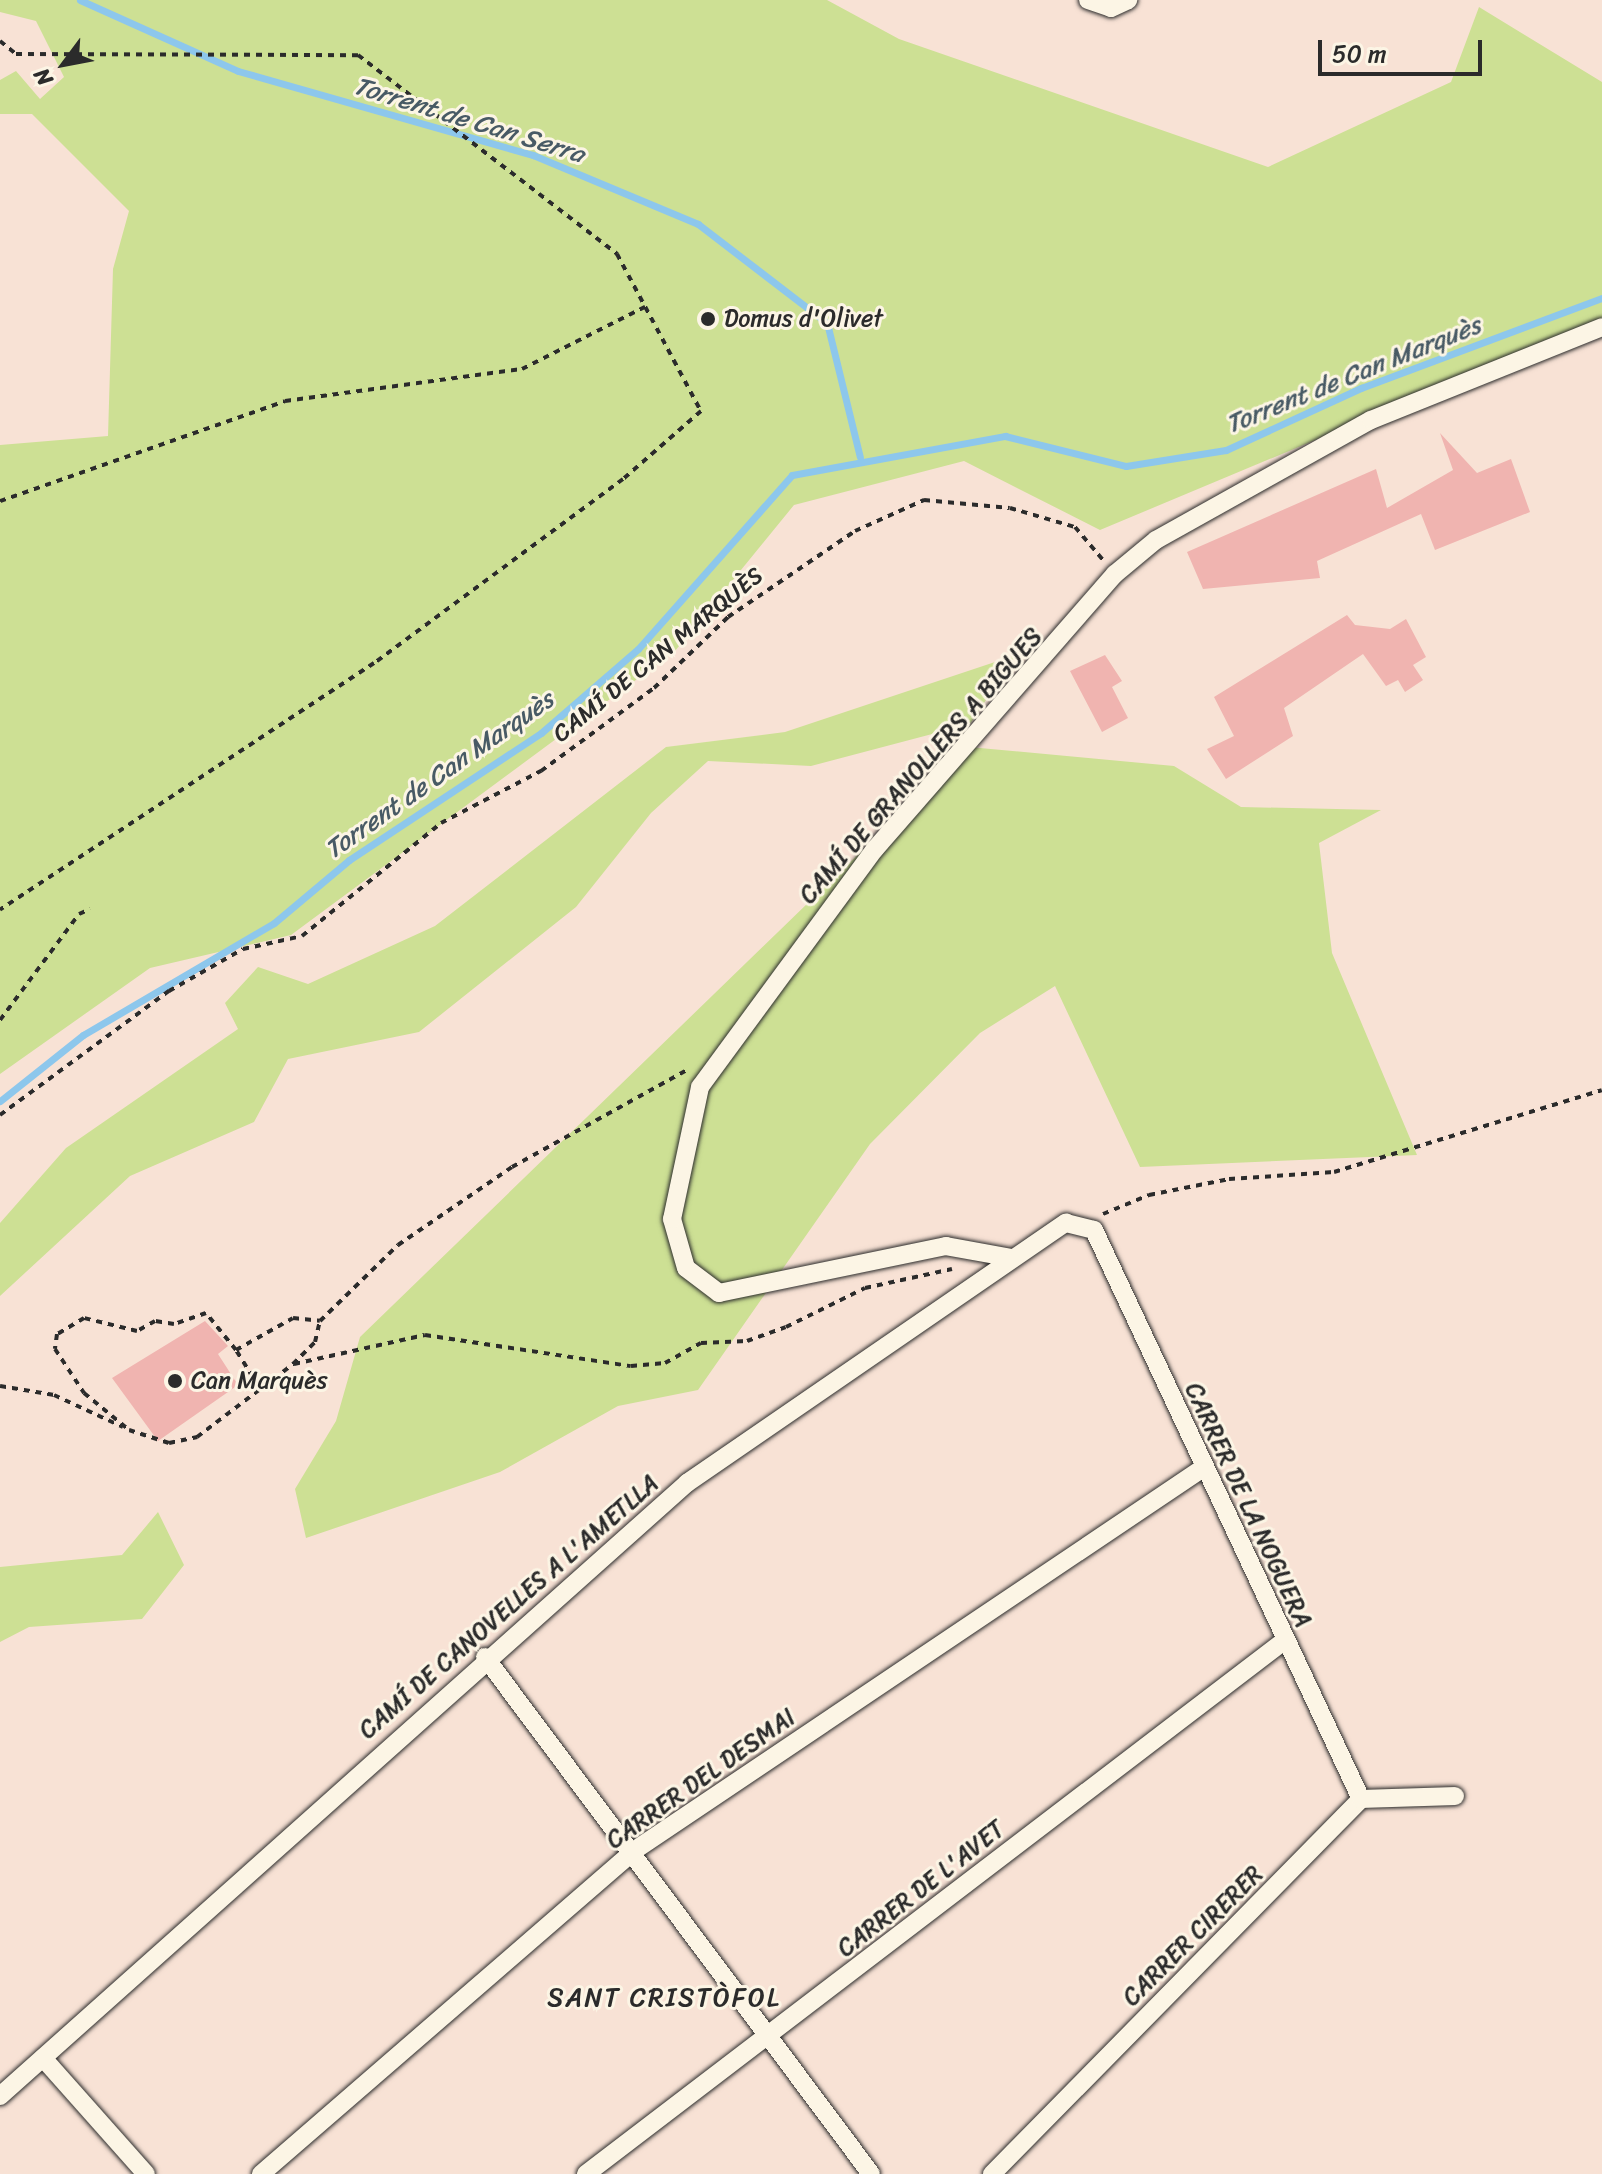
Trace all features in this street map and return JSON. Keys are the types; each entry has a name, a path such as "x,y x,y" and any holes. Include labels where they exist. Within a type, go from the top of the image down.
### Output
{"street":[{"path":"1088,0 1111,8 1128,0"},
{"name":"CAMÍ DE GRANOLLERS A BIGUES","path":"1012,1258 989,1249 895,1254 719,1293 686,1268 672,1219 675,1183 700,1087 875,849 1115,574 1156,540 1371,420 1602,327"},
{"name":"CAMÍ DE CANOVELLES A L'AMETLLA","path":"0,2096 485,1657 687,1483 1066,1223 1088,1226"},
{"name":"CARRER DE LA NOGUERA","path":"1088,1226 1361,1799"},
{"name":"CARRER DEL DESMAI","path":"261,2174 635,1850 1203,1468"},
{"name":"CARRER DE L'AVET","path":"586,2174 1284,1641"},
{"path":"485,1657 635,1850 871,2174"},
{"path":"1361,1799 1455,1796"},
{"name":"CARRER CIRERER","path":"992,2174 1361,1799"},
{"path":"43,2058 146,2174"}],"path":[{"path":"0,41 16,54 358,55 617,254 701,411 623,479 374,663 0,910"},
{"path":"0,501 285,401 522,369 645,307"},
{"name":"CAMÍ DE CAN MARQUÈS","path":"0,1115 169,991 243,949 302,936 441,823 541,771 654,688 739,609 855,531 924,500 1010,508 1075,527 1115,574"},
{"path":"0,1020 79,914 90,909"},
{"path":"0,1386 54,1395 129,1430 169,1443 197,1437 293,1364 315,1342 320,1321 398,1245 512,1167 694,1066"},
{"path":"1088,1226 1149,1195 1334,1172 1602,1090"},
{"path":"293,1364 425,1335 631,1366 665,1363 701,1343 760,1337 865,1288 955,1268 989,1249"},
{"path":"129,1430 84,1393 55,1349 66,1324 99,1318 137,1331 155,1321 174,1324 206,1313 236,1350 259,1387"},
{"path":"236,1350 293,1318 320,1321"}],"green space":[{"path":"0,0 827,0 899,39 1268,167 1451,82 1479,7 1602,82 1602,320 1100,530 964,461 794,505 675,651 291,935 150,968 0,1074 0,445 108,436 113,269 129,211 32,114 0,114 0,80 16,71 40,99 64,77 36,21 0,12"},
{"path":"1016,655 970,724 811,766 708,761 651,813 576,907 419,1032 288,1059 254,1122 130,1176 0,1296 0,1223 66,1148 238,1029 225,1003 258,967 308,984 435,926 666,747 785,732"},
{"path":"969,747 1174,766 1241,807 1381,810 1319,843 1332,953 1417,1155 1140,1167 1055,986 980,1033 870,1144 698,1390 618,1406 500,1472 306,1538 295,1489 336,1421 360,1337"},
{"path":"158,1512 184,1565 142,1619 29,1627 0,1642 0,1567 122,1555"}],"building":[{"path":"1440,433 1477,473 1511,459 1530,512 1435,550 1421,514 1317,561 1320,578 1203,589 1187,552 1376,469 1387,508 1453,470"},
{"path":"1347,615 1355,625 1390,629 1406,619 1426,657 1413,665 1423,680 1405,692 1398,680 1386,686 1363,654 1284,708 1293,736 1226,779 1207,749 1234,736 1214,697"},
{"path":"1105,655 1122,681 1112,687 1128,718 1102,732 1070,671"},
{"name":"Can Marquès","path":"205,1321 228,1346 218,1354 238,1385 158,1441 112,1378"}],"waterway":[{"name":"Torrent de Can Serra","path":"80,0 238,71 533,155 698,224 827,323 860,457"},
{"name":"Torrent de Can Marquès","path":"0,1101 83,1035 274,923 349,860 541,733 638,649 792,475 1005,436 1126,466 1226,450 1361,388 1602,298"}],"place":[{"name":"Domus d'Olivet","path":"708,319"},
{"name":"Can Marquès","path":"175,1381"}],"district":[{"name":"SANT CRISTÒFOL","path":"664,1998"}]}
